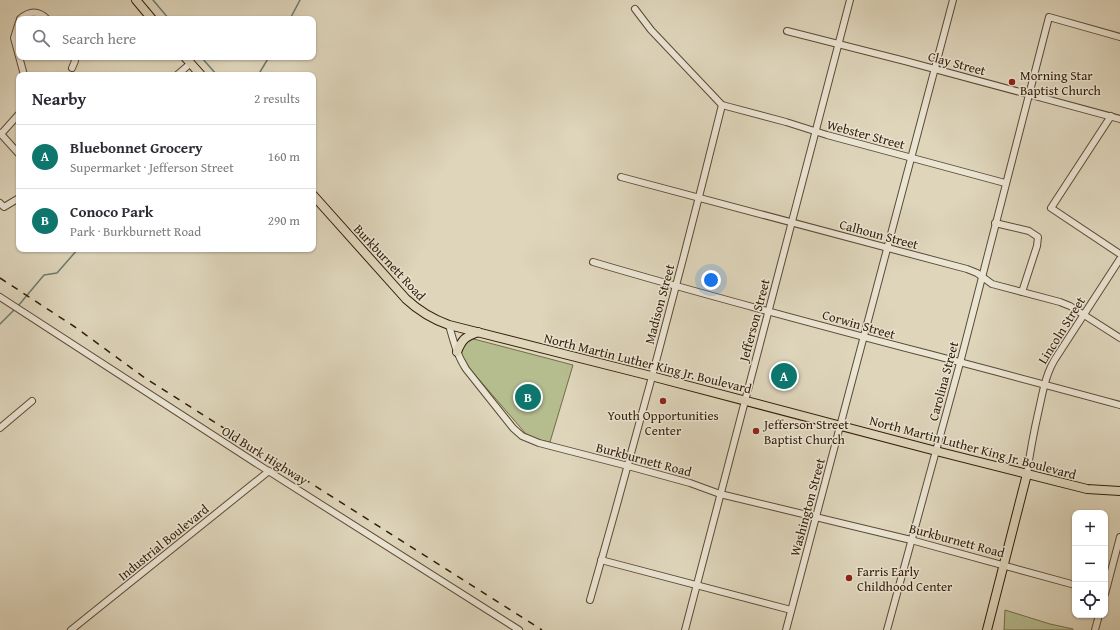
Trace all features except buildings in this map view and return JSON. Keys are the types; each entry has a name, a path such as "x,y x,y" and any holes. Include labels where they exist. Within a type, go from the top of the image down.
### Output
{"main road":[{"path":"136,0 149,16"},
{"path":"188,60 198,72"},
{"name":"Burkburnett Road","path":"316,198 406,299 434,320 449,325"},
{"name":"North Martin Luther King Jr. Boulevard","path":"449,325 1087,489 1120,491"},
{"path":"457,352 461,342 464,339 478,332"},
{"name":"Lincoln Street","path":"987,630 1027,474"}],"street":[{"name":"Jefferson Street","path":"685,630 850,0"},
{"name":"Washington Street","path":"786,630 953,0"},
{"path":"635,9 651,30 722,105"},
{"path":"23,16 30,12 37,12 43,16"},
{"name":"Carolina Street","path":"887,630 960,363 1005,183 1049,17 1120,37"},
{"name":"Clay Street","path":"787,31 1120,118"},
{"path":"16,32 14,38 16,45"},
{"path":"20,60 23,72"},
{"path":"72,68 75,60"},
{"path":"179,72 188,60"},
{"name":"Webster Street","path":"722,105 1005,183"},
{"name":"Madison Street","path":"590,600 628,466 676,286 722,105"},
{"path":"1111,116 1051,208 1120,254"},
{"path":"16,117 1,134 16,151"},
{"name":"Calhoun Street","path":"621,177 967,269 992,284 1070,306 1120,338"},
{"path":"0,203 4,207 16,200"},
{"path":"995,223 1029,231 1038,237 1037,246 1022,292"},
{"name":"Lincoln Street","path":"1027,474 1032,440 1044,385 1054,360 1120,259"},
{"name":"Corwin Street","path":"593,262 768,311 1120,405"},
{"name":"Old Burk Highway","path":"0,297 19,311 519,630"},
{"name":"Burkburnett Road","path":"449,325 457,352 466,368 513,428 522,436 539,444 690,483 720,494 911,540 1072,584"},
{"path":"0,428 32,401"},
{"name":"Industrial Boulevard","path":"71,630 269,471"},
{"path":"1108,583 1120,537"},
{"path":"601,560 791,610"},
{"path":"1097,628 1099,618"}],"green space":[{"path":"470,338 573,365 550,442 536,439 526,434 464,362 460,350"},
{"path":"1005,610 1050,624 1073,629 1073,630 1004,630"}],"waterway":[{"path":"153,0 166,16"},
{"path":"292,16 300,0"},
{"path":"204,60 214,72"},
{"path":"260,72 267,60"},
{"path":"18,306 44,275 57,273 75,252"},
{"path":"0,324 15,309"}],"railway":[{"path":"0,278 75,327 145,378 542,630"}],"place":[{"name":"Morning Star Baptist Church","path":"1012,82"},
{"name":"Bluebonnet Grocery","path":"784,376"},
{"name":"Conoco Park","path":"528,397"},
{"name":"Youth Opportunities Center","path":"663,401"},
{"name":"Jefferson Street Baptist Church","path":"756,431"},
{"name":"Farris Early Childhood Center","path":"849,578"}]}
